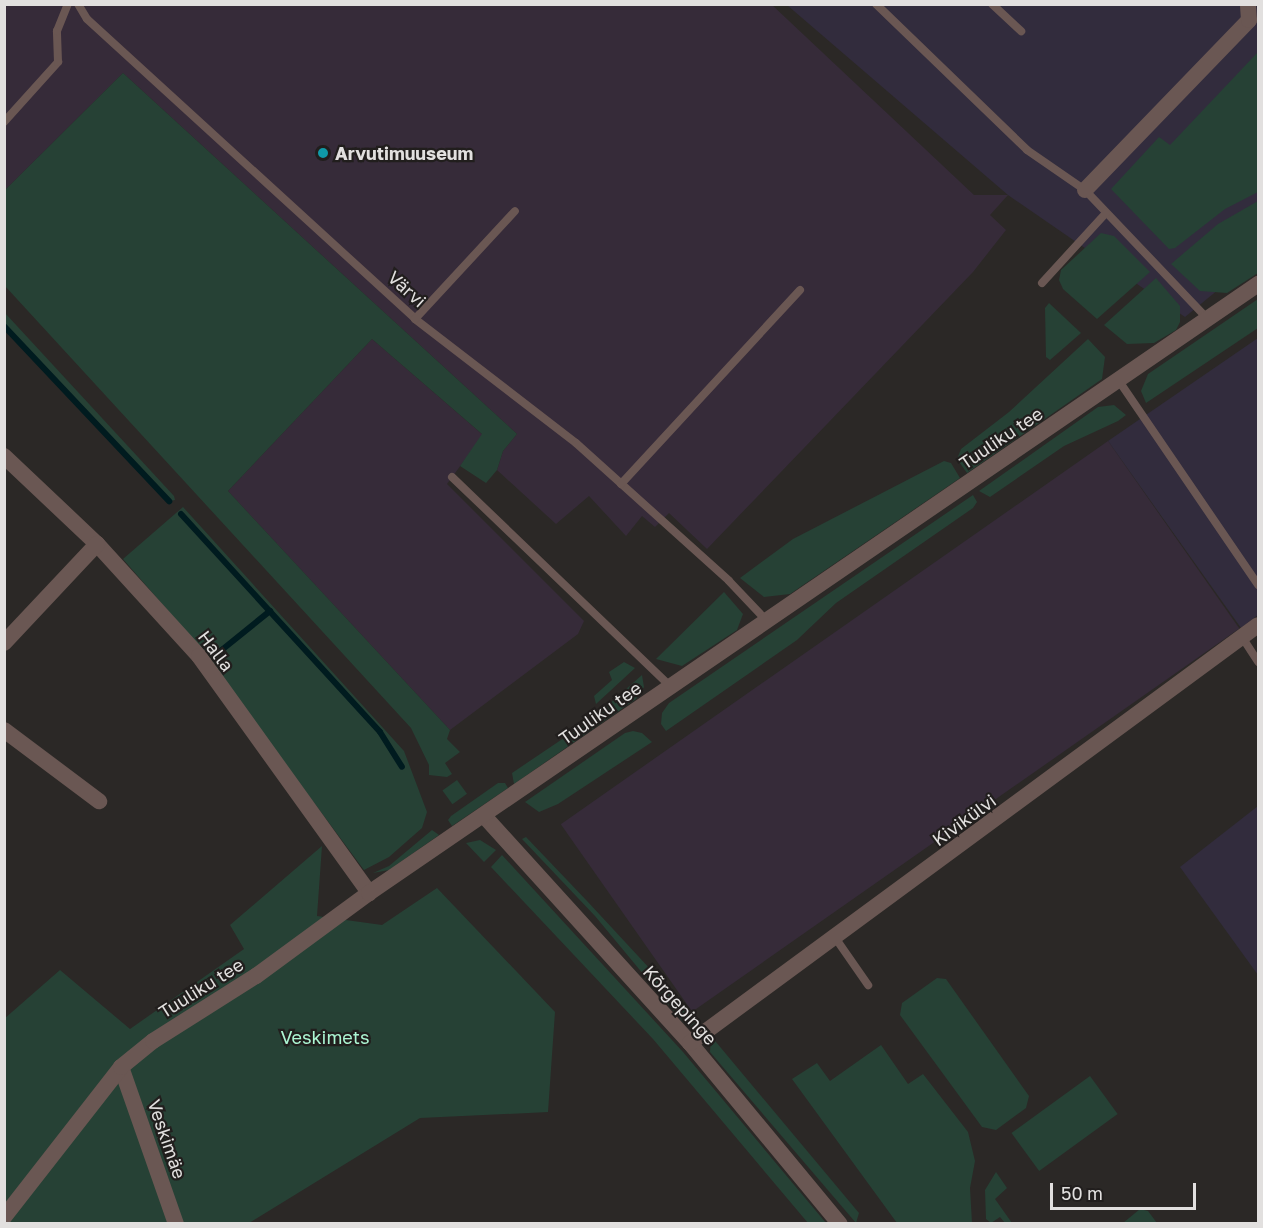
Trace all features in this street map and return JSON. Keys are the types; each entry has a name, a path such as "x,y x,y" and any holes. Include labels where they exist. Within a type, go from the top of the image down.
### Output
{"street":[{"path":"1084,190 1249,20 1248,4"},
{"name":"Tuuliku tee","path":"4,1217 121,1067 153,1041 256,976 369,894 485,817 1258,284"},
{"name":"Halla","path":"4,456 96,544 199,656 369,894"},
{"path":"4,643 96,544"},
{"name":"Kivikülvi","path":"690,1043 1258,625"},
{"path":"4,730 99,801"},
{"name":"Kõrgepinge","path":"485,817 690,1043 840,1224"},
{"name":"Veskimäe","path":"121,1067 176,1224"}],"lane":[{"path":"4,122 58,62 57,31 68,4"},
{"name":"Värvi","path":"78,4 87,19 415,319 576,443 729,581 768,622"},
{"path":"992,4 1020,31"},
{"path":"883,7 1027,150 1084,190 1208,319"},
{"path":"415,319 515,211"},
{"path":"1042,283 1106,213"},
{"path":"621,484 800,290"},
{"path":"1119,381 1258,585"},
{"path":"452,477 671,688"},
{"path":"1242,637 1258,662"},
{"path":"834,936 868,985"}],"shaded area":[{"path":"771,4 974,195 1008,195 990,215 1006,230 973,272 707,549 669,513 655,527 642,516 626,536 589,496 556,524 497,470 503,451 517,434 123,73 5,190 5,5"},
{"path":"787,5 1258,5 1258,257 1185,317 1008,195"},
{"path":"1258,338 1258,615 1241,628 1108,441"},
{"path":"372,339 483,435 447,484 584,621 578,634 450,730 228,491"},
{"path":"1108,441 1239,629 692,1012 561,824"},
{"path":"1258,806 1258,975 1180,867"}],"green space":[{"path":"1258,52 1258,192 1225,209 1175,248 1169,249 1111,189 1159,137 1170,145"},
{"path":"123,73 517,434 503,451 497,470 486,483 460,466 482,434 372,339 228,491 450,730 447,739 460,752 445,763 452,774 447,777 429,775 429,765 411,728 5,286 5,190"},
{"path":"1258,201 1258,273 1227,293 1200,291 1171,264 1218,224"},
{"path":"1101,233 1114,236 1150,272 1097,319 1063,289 1059,280 1061,270"},
{"path":"1156,278 1180,306 1180,322 1176,330 1154,343 1127,344 1104,325"},
{"path":"1258,299 1258,328 1146,403 1141,391 1148,374"},
{"path":"1049,303 1081,333 1050,360 1046,357 1045,308"},
{"path":"5,313 174,496 175,500 169,501 5,326"},
{"path":"1088,339 1105,357 1102,379 967,473 957,459 961,449 1009,412"},
{"path":"1114,405 1126,415 1118,421 1064,446 990,497 979,491 1098,407"},
{"path":"944,461 951,463 960,478 790,594 764,597 740,578 793,539"},
{"path":"973,495 977,502 973,508 836,603 797,640 666,731 661,724 662,713 669,703"},
{"path":"183,507 404,751 427,812 422,828 389,857 364,870 191,637 123,559"},
{"path":"724,592 743,614 737,630 682,666 656,659"},
{"path":"624,662 635,668 596,704 594,696 612,680 609,672"},
{"path":"642,675 644,687 636,699 514,784 512,773 592,719"},
{"path":"633,731 642,733 652,742 558,804 539,812 525,802 625,733"},
{"path":"457,780 467,794 452,804 442,791"},
{"path":"498,783 505,783 508,788 452,826 448,820 451,816"},
{"path":"432,830 439,835 389,870 373,873 389,866"},
{"path":"526,837 702,1025 691,1027 683,1022 595,916 522,839"},
{"path":"480,840 496,850 484,862 466,843"},
{"name":"Veskimets","path":"322,846 317,916 382,925 437,888 555,1012 548,1112 420,1118 249,1223 5,1223 4,1019 60,970 130,1029 244,949 230,925"},
{"path":"502,855 683,1052 826,1223 808,1223 653,1039 491,867"},
{"path":"937,978 946,979 1029,1096 1026,1108 996,1130 982,1127 900,1015 902,1003"},
{"path":"711,1036 859,1213 856,1223 710,1052"},
{"path":"881,1045 908,1084 923,1074 968,1132 975,1161 970,1188 972,1223 897,1223 792,1079 817,1063 830,1081"},
{"path":"1090,1076 1118,1114 1039,1171 1012,1133"},
{"path":"996,1172 1007,1188 995,1199 1012,1223 1005,1223 1000,1217 991,1223 986,1219 985,1190"},
{"path":"1140,1209 1148,1211 1157,1223 1123,1223"}],"waterway":[{"path":"4,326 169,501"},
{"path":"181,514 380,732 402,767"},
{"path":"218,653 270,611"}],"place":[{"name":"Arvutimuuseum","path":"323,153"}]}
